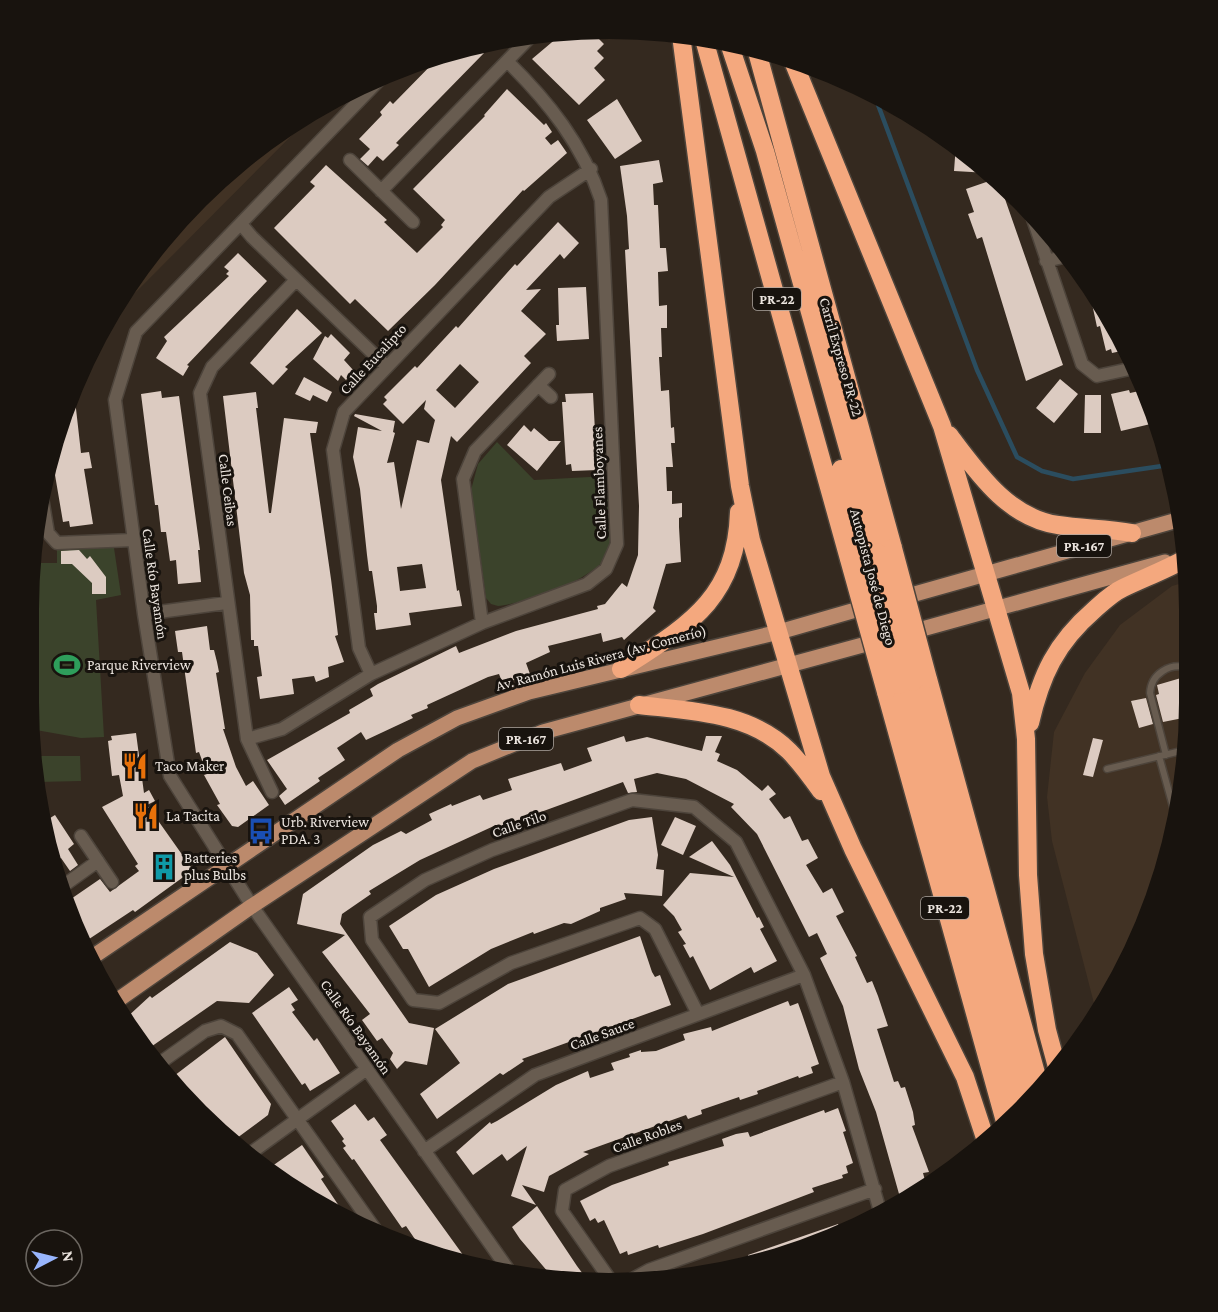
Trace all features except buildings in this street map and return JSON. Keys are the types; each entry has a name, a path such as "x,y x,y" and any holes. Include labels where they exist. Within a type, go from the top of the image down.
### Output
{"highway":[{"path":"682,44 740,486 751,540 821,776 965,1077 983,1133"},
{"name":"Autopista José de Diego","path":"707,48 871,553 906,684 1037,1080"},
{"name":"Carril Expreso PR-22","path":"732,53 765,151 871,553"},
{"name":"Autopista José de Diego","path":"758,58 871,553 906,684 1004,1114"},
{"path":"797,71 942,426 988,573 1021,693 1026,740 1028,875 1034,954 1047,1030 1055,1058"},
{"path":"942,426 983,480 1019,510 1055,525 1106,528 1132,533"},
{"path":"621,669 675,635 714,596 735,553 739,531 740,486"},
{"path":"1026,740 1042,678 1055,653 1078,623 1122,588 1148,579 1177,563"},
{"path":"906,684 1025,1093"},
{"path":"906,684 1014,1104"},
{"path":"639,705 724,717 763,732 788,750 838,814"}],"main road":[{"name":"Av. Ramón Luis Rivera (Av. Comerío)","path":"97,954 398,750 457,717 529,692 779,632 1172,522"},
{"name":"PR-167","path":"121,998 252,906 472,761 543,732 1177,560"}],"street":[{"path":"381,191 521,46"},
{"name":"Calle Flamboyanes","path":"247,739 282,729 371,674 482,623 587,584 606,569 617,544 601,200 591,169 542,95 507,61"},
{"name":"Calle Río Bayamón","path":"366,94 136,332 116,400 144,614 170,776 252,906 504,1263"},
{"path":"350,160 413,222"},
{"name":"Calle Eucalipto","path":"371,674 359,648 333,450 344,412 549,197 591,169"},
{"path":"241,224 386,366"},
{"path":"1037,232 1083,364 1097,376 1126,370"},
{"path":"1046,261 1058,258"},
{"name":"Calle Ceibas","path":"272,792 247,739 226,603 200,393 212,367 296,280"},
{"path":"482,623 463,479 475,451 549,374"},
{"path":"538,385 551,397"},
{"path":"46,522 48,533 57,543 134,540"},
{"path":"144,614 226,603"},
{"name":"Calle Tilo","path":"698,1014 655,929 640,918 512,963 439,1003 413,1000 372,940 370,917 425,880 492,850 632,800 694,807 736,842 804,975 843,1082 879,1205"},
{"path":"81,836 112,882"},
{"path":"68,882 98,861"},
{"name":"Calle Sauce","path":"424,1151 535,1075 804,975"},
{"path":"165,1060 205,1031 221,1026 237,1034 364,1217"},
{"path":"255,1150 367,1069"},
{"name":"Calle Robles","path":"605,1273 562,1211 565,1190 609,1166 843,1082"},
{"path":"646,1272 875,1189"}],"lane":[{"path":"1171,794 1150,693 1150,683 1155,675 1162,671 1179,667"},
{"path":"1107,769 1177,752"}],"shaded area":[{"path":"292,135 134,293 180,233 206,206 233,180"},
{"path":"1178,584 1179,703 1178,740 1168,814 1160,851 1136,921 1094,1003 1052,841 1047,797 1054,732 1085,673 1120,625 1172,586"}],"green space":[{"path":"497,442 534,480 608,476 614,530 613,546 607,557 581,578 545,594 498,606 491,604 486,598 471,490 478,464"},
{"name":"Parque Riverview","path":"57,548 114,548 121,595 96,600 104,737 81,738 40,731 40,572 41,563 57,563"},
{"path":"42,756 80,756 81,781 45,782"}],"waterway":[{"path":"879,107 977,370 1017,457 1042,471 1073,479 1161,466"}],"place":[{"name":"Parque Riverview","path":"67,665"},
{"name":"Taco Maker","path":"135,766"},
{"name":"La Tacita","path":"146,816"},
{"name":"Urb. Riverview PDA. 3","path":"261,831"},
{"name":"Batteries plus Bulbs","path":"164,867"}]}
